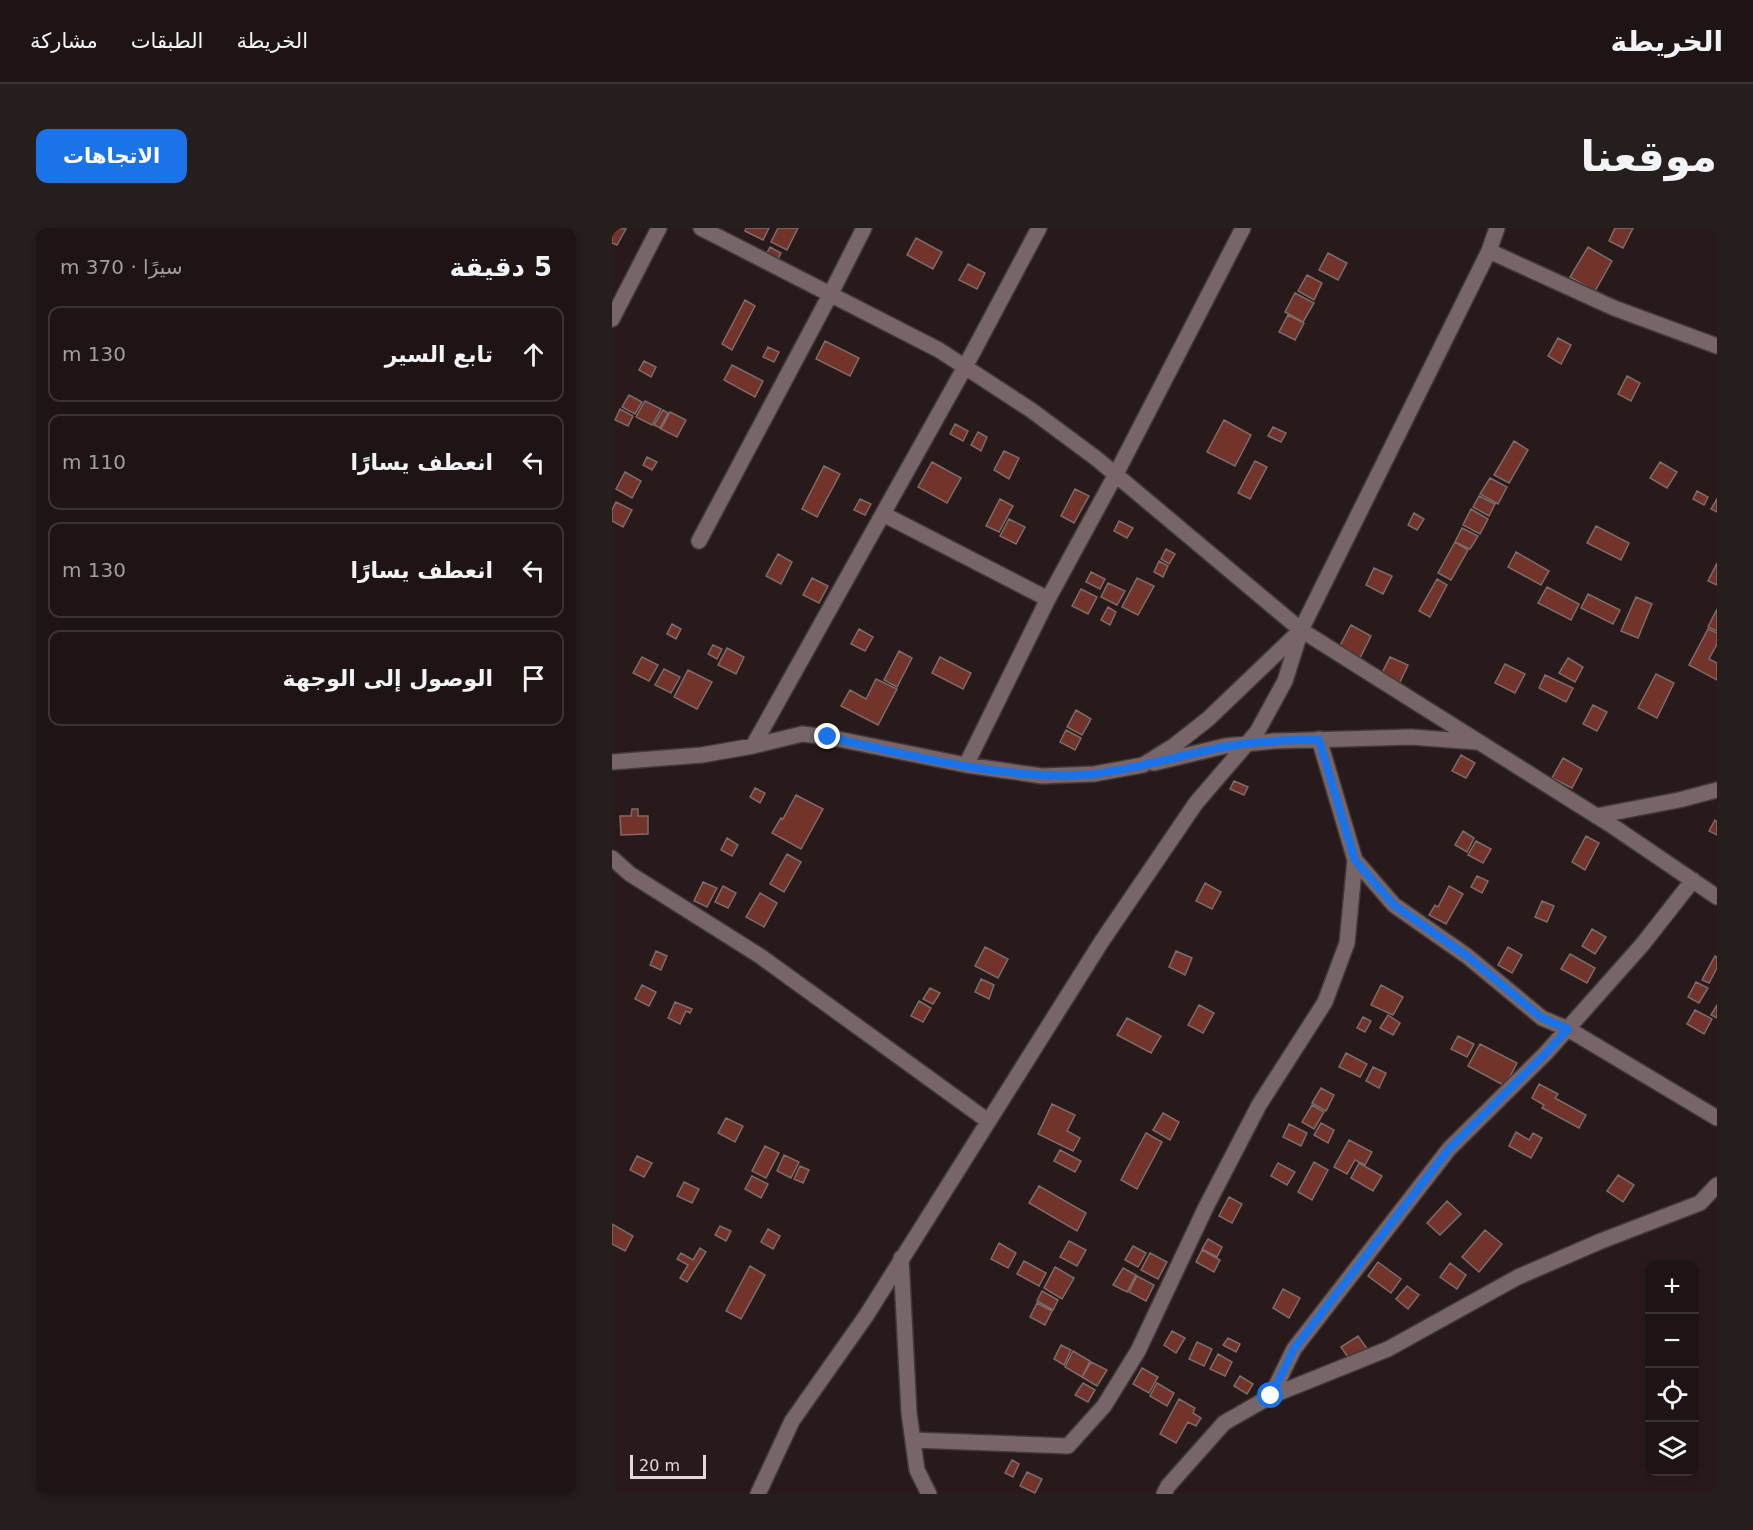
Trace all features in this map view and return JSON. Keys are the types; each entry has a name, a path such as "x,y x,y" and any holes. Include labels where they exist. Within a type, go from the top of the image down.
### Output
{"street":[{"path":"612,319 659,228"},
{"path":"701,228 939,350 1031,410 1116,474 1301,630 1596,816 1717,897"},
{"path":"699,542 864,228"},
{"path":"753,746 965,367 1039,228"},
{"path":"966,765 1048,599 1116,474 1242,228"},
{"path":"758,1494 792,1421 866,1316 1102,941 1196,803 1257,732 1285,681 1301,630 1489,250 1497,228"},
{"path":"1489,250 1614,308 1717,346"},
{"path":"883,514 1048,599"},
{"path":"1143,765 1175,745 1208,719 1301,630"},
{"path":"612,762 702,755 802,734 828,737 966,765 1042,776 1094,774 1225,746 1247,744 1411,737 1479,742"},
{"path":"913,1440 1068,1446 1104,1406 1138,1351 1206,1207 1259,1105 1325,1002 1347,942 1355,860 1319,740"},
{"path":"1596,816 1717,790"},
{"path":"612,858 630,874 760,956 988,1120"},
{"path":"1355,860 1394,905 1467,956 1542,1018 1568,1029 1717,1118"},
{"path":"1271,1396 1294,1349 1449,1149 1568,1029 1642,945 1692,880"},
{"path":"1164,1494 1168,1486 1224,1423 1271,1396 1388,1349 1518,1277 1601,1241 1700,1203 1717,1185"},
{"path":"902,1258 909,1413 916,1470 929,1494"}],"building":[{"path":"612,228 626,229 617,245 612,243"},
{"path":"746,228 769,228 763,240 745,231"},
{"path":"778,228 798,228 787,250 771,242"},
{"path":"1615,228 1633,228 1623,248 1609,241"},
{"path":"916,238 942,252 933,269 907,255"},
{"path":"770,247 781,253 777,261 766,255"},
{"path":"1588,247 1612,261 1595,291 1570,277"},
{"path":"1328,253 1347,263 1338,280 1319,270"},
{"path":"968,264 985,273 977,289 959,280"},
{"path":"1307,275 1322,283 1314,300 1298,291"},
{"path":"1295,293 1314,303 1303,322 1285,312"},
{"path":"745,300 755,306 732,350 722,344"},
{"path":"1288,315 1304,323 1295,340 1279,332"},
{"path":"1558,338 1571,345 1561,364 1548,356"},
{"path":"825,341 859,358 850,376 816,359"},
{"path":"768,347 779,352 774,362 763,357"},
{"path":"644,361 656,367 651,377 639,370"},
{"path":"732,365 763,381 755,397 724,380"},
{"path":"1627,376 1640,383 1631,401 1618,394"},
{"path":"629,395 642,402 635,414 622,407"},
{"path":"645,401 661,409 652,425 636,417"},
{"path":"620,409 633,416 628,426 615,420"},
{"path":"663,410 668,413 660,428 654,425"},
{"path":"670,412 686,420 677,437 661,429"},
{"path":"1224,420 1251,435 1235,466 1207,452"},
{"path":"955,424 968,431 963,441 950,434"},
{"path":"1273,427 1286,433 1281,442 1268,436"},
{"path":"978,432 987,437 981,451 971,445"},
{"path":"1514,441 1528,450 1509,483 1494,475"},
{"path":"1004,451 1019,458 1009,479 994,470"},
{"path":"647,457 657,462 652,470 643,465"},
{"path":"1255,461 1267,467 1250,499 1238,493"},
{"path":"932,462 961,478 947,503 918,487"},
{"path":"1660,462 1677,472 1667,488 1650,478"},
{"path":"824,466 840,474 817,517 802,509"},
{"path":"625,472 641,481 632,498 616,489"},
{"path":"1490,478 1507,487 1498,504 1480,494"},
{"path":"1075,489 1089,496 1074,523 1061,516"},
{"path":"1697,491 1708,497 1704,505 1693,499"},
{"path":"1479,496 1495,504 1489,516 1473,507"},
{"path":"860,499 871,504 865,515 854,510"},
{"path":"1000,499 1013,506 999,532 986,526"},
{"path":"1717,499 1717,512 1711,509"},
{"path":"616,502 632,510 623,527 612,521 612,510"},
{"path":"1471,509 1488,519 1480,534 1463,525"},
{"path":"1414,513 1424,519 1417,530 1408,525"},
{"path":"1009,519 1025,527 1016,544 1000,536"},
{"path":"1119,521 1133,528 1127,538 1114,531"},
{"path":"1596,526 1629,543 1621,560 1587,543"},
{"path":"1462,528 1478,536 1470,549 1455,542"},
{"path":"1455,542 1468,550 1451,580 1438,573"},
{"path":"1166,549 1175,554 1169,564 1161,559"},
{"path":"1516,552 1549,571 1541,585 1508,567"},
{"path":"778,554 792,562 781,584 766,576"},
{"path":"1159,561 1168,566 1163,577 1154,572"},
{"path":"1717,563 1717,585 1708,581"},
{"path":"1374,568 1392,576 1383,594 1366,585"},
{"path":"1091,572 1105,579 1100,589 1086,582"},
{"path":"812,578 828,586 819,603 803,595"},
{"path":"1137,578 1154,586 1138,615 1122,607"},
{"path":"1437,579 1447,585 1430,617 1419,611"},
{"path":"1108,583 1125,591 1117,605 1101,597"},
{"path":"1547,587 1579,604 1571,620 1538,603"},
{"path":"1081,589 1097,597 1088,614 1072,606"},
{"path":"1588,594 1620,610 1613,624 1581,608"},
{"path":"1636,597 1652,604 1638,638 1621,631"},
{"path":"1108,607 1116,612 1110,625 1101,620"},
{"path":"1717,609 1717,631 1708,627"},
{"path":"672,624 681,629 676,639 667,634"},
{"path":"1351,625 1371,636 1358,662 1337,651"},
{"path":"859,629 873,637 865,651 851,644"},
{"path":"1708,629 1717,633 1717,644 1709,659 1717,663 1717,680 1689,665"},
{"path":"713,645 722,649 717,659 708,654"},
{"path":"727,648 744,657 736,674 718,665"},
{"path":"899,651 912,658 897,687 884,680"},
{"path":"642,657 658,665 649,681 633,673"},
{"path":"940,657 971,673 963,689 932,673"},
{"path":"1390,657 1408,665 1399,684 1381,675"},
{"path":"1568,658 1583,667 1575,682 1559,673"},
{"path":"1505,664 1525,674 1515,693 1495,683"},
{"path":"664,669 680,677 671,693 655,685"},
{"path":"688,670 712,682 697,709 674,697"},
{"path":"1656,674 1674,683 1657,718 1638,708"},
{"path":"1545,675 1573,688 1566,702 1539,688"},
{"path":"876,679 897,689 878,725 841,706 850,690 866,699"},
{"path":"1593,705 1607,712 1597,731 1583,724"},
{"path":"1076,710 1091,719 1082,735 1067,727"},
{"path":"1066,730 1081,738 1075,750 1060,742"},
{"path":"1461,755 1475,763 1466,778 1452,771"},
{"path":"1563,758 1582,769 1572,788 1552,778"},
{"path":"1234,781 1248,787 1244,795 1230,789"},
{"path":"755,788 765,793 760,803 750,797"},
{"path":"796,795 823,809 801,849 772,833 781,818 783,819"},
{"path":"632,809 638,809 638,816 648,816 648,834 621,835 620,816 631,816"},
{"path":"1715,820 1717,822 1717,835 1709,831"},
{"path":"1463,831 1474,838 1467,852 1455,845"},
{"path":"1586,836 1599,843 1585,870 1572,862"},
{"path":"727,838 738,845 732,856 721,850"},
{"path":"1476,841 1491,849 1483,863 1468,855"},
{"path":"787,854 801,862 784,892 770,884"},
{"path":"1477,876 1488,881 1482,893 1471,887"},
{"path":"703,882 717,888 707,907 694,901"},
{"path":"1205,883 1221,892 1212,909 1196,901"},
{"path":"723,886 736,893 728,908 715,902"},
{"path":"1449,886 1463,894 1446,924 1429,915 1435,905 1438,907"},
{"path":"760,893 777,903 764,927 746,917"},
{"path":"1542,901 1554,906 1547,922 1535,917"},
{"path":"1592,929 1606,937 1595,954 1582,946"},
{"path":"985,947 1008,959 998,978 975,966"},
{"path":"1508,947 1522,955 1512,973 1498,965"},
{"path":"656,951 667,956 661,970 650,965"},
{"path":"1176,951 1192,958 1185,975 1169,967"},
{"path":"1570,954 1595,968 1587,983 1561,969"},
{"path":"1715,956 1717,957 1717,968 1709,983 1702,980"},
{"path":"981,979 994,985 989,999 975,992"},
{"path":"1696,982 1708,988 1699,1003 1688,997"},
{"path":"642,985 656,992 649,1006 635,999"},
{"path":"1381,985 1403,997 1393,1015 1371,1005"},
{"path":"930,988 940,993 933,1004 923,999"},
{"path":"919,1001 931,1008 923,1022 911,1016"},
{"path":"675,1002 692,1009 690,1013 686,1011 680,1024 668,1018"},
{"path":"1199,1005 1214,1013 1203,1033 1188,1025"},
{"path":"1717,1005 1717,1018 1711,1015"},
{"path":"1695,1010 1712,1019 1704,1034 1687,1024"},
{"path":"1388,1015 1400,1023 1393,1035 1380,1028"},
{"path":"1363,1017 1371,1021 1365,1032 1357,1028"},
{"path":"1127,1018 1161,1036 1151,1053 1117,1035"},
{"path":"1458,1036 1474,1044 1467,1057 1451,1049"},
{"path":"1480,1044 1517,1063 1505,1086 1468,1066"},
{"path":"1346,1053 1367,1064 1360,1077 1339,1067"},
{"path":"1373,1067 1386,1073 1379,1088 1366,1081"},
{"path":"1539,1084 1558,1094 1555,1098 1586,1115 1579,1128 1542,1108 1544,1105 1532,1098"},
{"path":"1321,1088 1334,1095 1326,1111 1312,1103"},
{"path":"1052,1104 1075,1115 1067,1131 1080,1138 1073,1151 1038,1134"},
{"path":"1312,1105 1324,1112 1314,1129 1302,1122"},
{"path":"1163,1113 1179,1122 1170,1140 1153,1130"},
{"path":"726,1118 743,1126 735,1142 718,1133"},
{"path":"1321,1123 1334,1130 1328,1143 1314,1135"},
{"path":"1289,1124 1307,1133 1301,1146 1283,1137"},
{"path":"1516,1132 1529,1140 1533,1133 1542,1138 1531,1158 1509,1146"},
{"path":"1146,1133 1162,1142 1137,1189 1121,1180"},
{"path":"1349,1140 1372,1152 1365,1165 1355,1160 1347,1174 1334,1167"},
{"path":"765,1146 779,1153 766,1178 752,1171"},
{"path":"1060,1150 1081,1161 1075,1172 1054,1161"},
{"path":"784,1155 799,1162 791,1178 777,1171"},
{"path":"637,1156 652,1163 644,1177 630,1170"},
{"path":"1314,1162 1328,1170 1312,1200 1298,1192"},
{"path":"1278,1163 1295,1172 1287,1185 1271,1176"},
{"path":"1359,1163 1382,1176 1373,1191 1351,1178"},
{"path":"800,1166 809,1170 803,1183 794,1179"},
{"path":"1618,1175 1634,1185 1623,1202 1607,1191"},
{"path":"752,1176 768,1184 761,1198 745,1189"},
{"path":"684,1182 699,1189 692,1203 677,1196"},
{"path":"1039,1186 1086,1213 1077,1231 1029,1203"},
{"path":"1229,1197 1242,1204 1232,1223 1219,1216"},
{"path":"1447,1201 1461,1214 1440,1235 1427,1223"},
{"path":"612,1224 633,1236 625,1251 612,1244"},
{"path":"720,1226 731,1231 726,1241 715,1235"},
{"path":"768,1229 780,1236 773,1249 761,1242"},
{"path":"1485,1230 1502,1244 1479,1272 1462,1257"},
{"path":"1208,1239 1222,1247 1217,1257 1202,1249"},
{"path":"1069,1241 1086,1250 1077,1266 1060,1257"},
{"path":"999,1243 1016,1253 1008,1268 991,1259"},
{"path":"1133,1246 1146,1253 1138,1267 1125,1260"},
{"path":"700,1248 706,1252 687,1282 680,1278 688,1265 677,1259 681,1253 693,1260"},
{"path":"1202,1250 1220,1260 1214,1272 1196,1262"},
{"path":"1150,1253 1167,1262 1158,1279 1141,1270"},
{"path":"1024,1261 1046,1273 1039,1286 1017,1274"},
{"path":"1378,1262 1401,1279 1391,1293 1368,1276"},
{"path":"1450,1263 1466,1275 1457,1289 1440,1277"},
{"path":"750,1266 765,1275 741,1319 726,1311"},
{"path":"1055,1267 1074,1278 1062,1299 1044,1288"},
{"path":"1123,1268 1136,1275 1127,1292 1113,1285"},
{"path":"1137,1276 1154,1285 1146,1301 1129,1292"},
{"path":"1407,1286 1419,1295 1408,1309 1396,1299"},
{"path":"1283,1289 1300,1298 1289,1318 1273,1308"},
{"path":"1042,1291 1058,1300 1053,1310 1037,1301"},
{"path":"1037,1303 1052,1311 1045,1325 1030,1317"},
{"path":"1172,1331 1185,1338 1176,1353 1164,1345"},
{"path":"1358,1336 1368,1350 1351,1362 1341,1347"},
{"path":"1228,1338 1240,1344 1236,1352 1223,1345"},
{"path":"1197,1342 1212,1349 1204,1366 1189,1359"},
{"path":"1061,1345 1071,1350 1064,1365 1054,1359"},
{"path":"1073,1351 1090,1361 1082,1377 1065,1367"},
{"path":"1218,1354 1232,1362 1225,1376 1210,1369"},
{"path":"1091,1362 1107,1370 1097,1386 1082,1377"},
{"path":"1142,1368 1158,1377 1149,1393 1133,1384"},
{"path":"1240,1376 1253,1384 1247,1394 1234,1386"},
{"path":"1083,1383 1095,1390 1088,1402 1075,1395"},
{"path":"1157,1383 1174,1393 1167,1406 1150,1396"},
{"path":"1179,1399 1195,1408 1193,1413 1201,1418 1196,1426 1188,1422 1176,1443 1160,1434"},
{"path":"1012,1460 1019,1464 1013,1477 1005,1473"},
{"path":"1027,1472 1042,1479 1035,1493 1020,1486"}],"route":[{"path":"828,737 966,765 1042,776 1094,774 1225,746 1274,741 1319,740 1355,860 1394,905 1467,956 1542,1018 1568,1029 1449,1149 1294,1349 1271,1396"}]}
